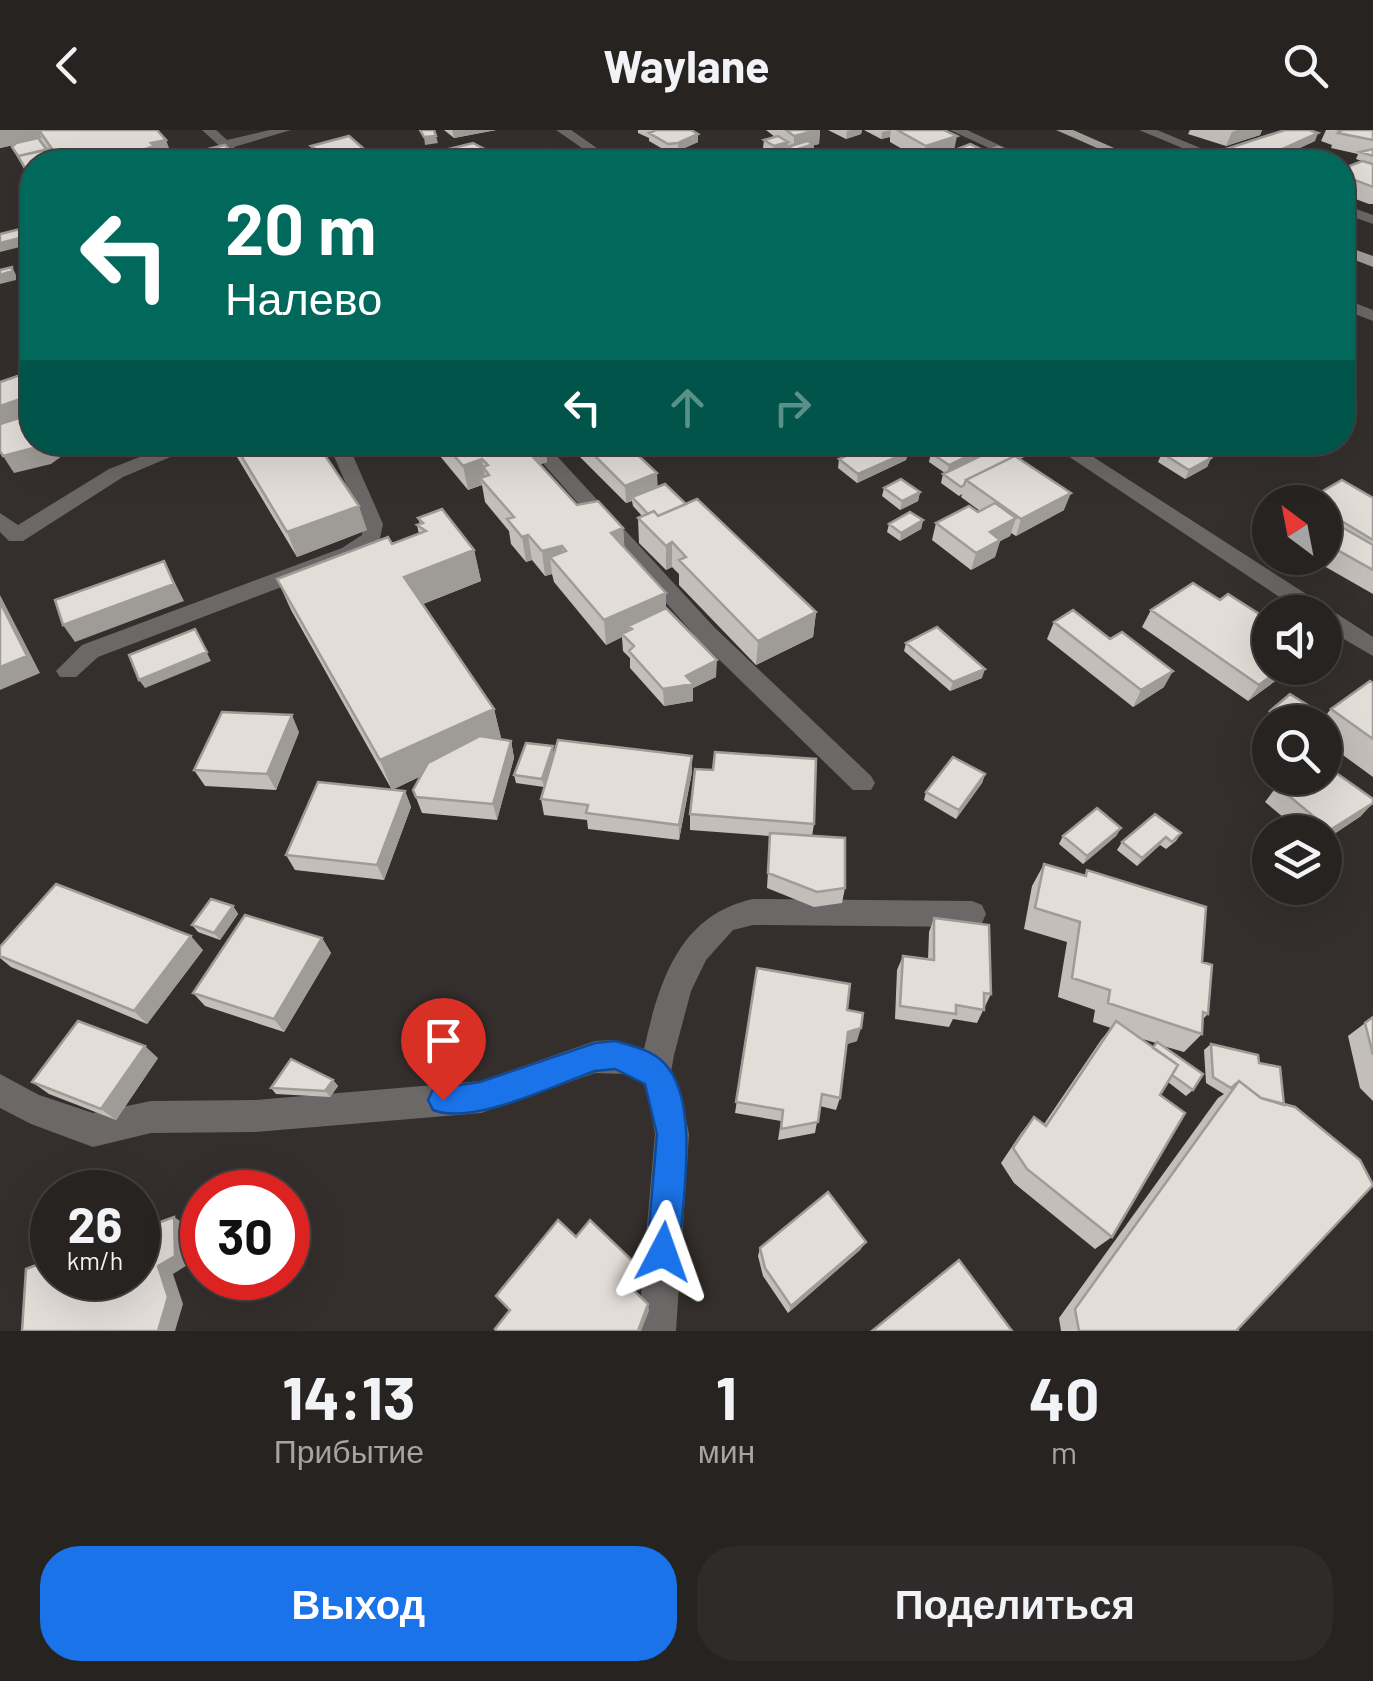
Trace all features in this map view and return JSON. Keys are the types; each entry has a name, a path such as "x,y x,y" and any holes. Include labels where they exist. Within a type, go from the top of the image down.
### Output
{"main road":[{"path":"1062,130 1110,150"}],"street":[{"path":"208,130 231,150"},
{"path":"225,145 285,130"},
{"path":"562,130 592,150"},
{"path":"956,130 1002,150"},
{"path":"1145,130 1196,150"},
{"path":"0,520 16,536 116,473 163,455"},
{"path":"68,671 90,652 335,559 372,538 374,524 341,455"},
{"path":"545,455 706,633 862,783"},
{"path":"1076,455 1292,595"},
{"path":"1342,628 1373,648"},
{"path":"655,1074 666,1010 699,949 723,920 753,912 972,914"},
{"path":"0,1090 31,1108 93,1130 151,1117 256,1116 480,1096 533,1076 615,1055 636,1061 655,1074 664,1092 672,1134 658,1331"}],"building":[{"path":"39,130 157,130 166,140 151,143 154,146 143,150 53,150"},
{"path":"420,130 434,130 436,136 424,137"},
{"path":"691,130 698,134 668,144 649,133"},
{"path":"786,130 818,130 794,136"},
{"path":"897,130 944,130 957,136 926,146"},
{"path":"1285,130 1318,133 1280,150 1229,148"},
{"path":"1337,130 1373,130 1373,140 1338,133 1341,131"},
{"path":"349,136 365,150 317,150 311,146"},
{"path":"778,136 788,142 774,146 764,140"},
{"path":"38,138 47,150 20,150 20,156 12,147 16,143"},
{"path":"807,141 814,144 795,150 787,147"},
{"path":"473,143 486,150 444,150"},
{"path":"970,144 983,150 955,150"},
{"path":"225,145 230,150 204,150"},
{"path":"1355,164 1373,164 1373,187 1355,180"},
{"path":"20,229 20,238 0,243 0,234"},
{"path":"20,375 20,399 0,406 0,382"},
{"path":"20,418 20,452 3,456 0,424"},
{"path":"241,455 325,455 359,506 287,532"},
{"path":"454,455 531,455 577,505 598,501 623,528 611,533 666,593 604,620 550,557 566,551 562,546 542,551 528,535 522,537 507,519 514,517 480,478 489,475 483,467 488,465 482,459 463,466"},
{"path":"594,455 638,455 657,473 625,486"},
{"path":"848,455 901,455 858,474 839,459"},
{"path":"934,455 970,455 949,465"},
{"path":"982,455 1018,455 1021,457 1015,456 966,480 961,487 943,474"},
{"path":"1165,455 1211,458 1189,470"},
{"path":"1015,456 1071,493 1021,519 966,480"},
{"path":"901,479 920,492 902,501 884,488"},
{"path":"1342,480 1373,498 1373,540 1342,521 1342,485 1333,485"},
{"path":"665,484 686,504 658,516 654,511 648,514 632,497"},
{"path":"697,499 816,612 758,641 679,560 686,557 672,542 666,546 638,518 654,511 658,516"},
{"path":"995,503 1016,518 990,532 1000,540 976,553 936,523 969,506 978,512"},
{"path":"442,509 474,550 404,577 494,709 380,760 277,579 388,537 392,544 426,531 417,525 423,523 418,518"},
{"path":"910,512 923,520 901,533 889,524"},
{"path":"1342,527 1373,545 1373,570 1342,553"},
{"path":"164,561 174,584 63,625 55,600"},
{"path":"1193,583 1220,600 1228,594 1252,609 1252,680 1151,610"},
{"path":"0,602 27,656 0,667"},
{"path":"666,608 717,660 686,676 693,684 663,689 629,651 634,646 622,634 632,629 628,626"},
{"path":"1073,610 1110,639 1122,632 1173,671 1141,690 1054,622"},
{"path":"937,627 985,669 953,682 906,643"},
{"path":"195,629 207,652 139,680 129,655"},
{"path":"1370,681 1373,683 1373,739 1342,717 1342,705 1337,705"},
{"path":"1290,694 1308,705 1277,705"},
{"path":"222,712 292,715 267,774 194,770"},
{"path":"480,736 511,741 493,804 416,797 413,790 428,763"},
{"path":"558,740 692,756 679,825 586,813 588,805 541,799"},
{"path":"526,743 553,746 542,779 514,775"},
{"path":"715,752 816,759 814,824 690,814 695,769 713,770"},
{"path":"953,757 985,774 959,810 926,792"},
{"path":"1342,777 1373,799 1373,803 1342,822 1342,815 1312,815 1288,795 1342,795"},
{"path":"318,782 405,791 377,865 286,855"},
{"path":"1097,808 1121,828 1087,856 1063,836"},
{"path":"1155,814 1181,833 1172,842 1166,837 1142,858 1122,842"},
{"path":"770,833 845,838 845,888 817,892 768,873"},
{"path":"1044,864 1086,876 1087,870 1206,907 1202,962 1212,965 1208,1014 1203,1012 1202,1034 1108,1003 1110,990 1072,978 1080,922 1035,908"},
{"path":"56,884 191,936 134,1011 0,956 0,947"},
{"path":"211,899 233,906 214,933 192,925"},
{"path":"245,915 322,938 274,1019 193,993"},
{"path":"934,918 989,925 991,994 984,993 984,1010 956,1005 956,1014 900,1006 903,956 934,960"},
{"path":"757,968 850,984 847,1010 863,1013 861,1028 848,1032 840,1098 822,1094 818,1122 781,1129 783,1110 736,1102"},
{"path":"1373,1017 1373,1055 1365,1023"},
{"path":"78,1021 145,1046 101,1109 32,1082"},
{"path":"1116,1021 1178,1065 1160,1095 1185,1113 1112,1237 1027,1169 1013,1148 1034,1117 1046,1126"},
{"path":"1157,1042 1203,1074 1193,1090 1172,1075 1178,1065 1153,1048"},
{"path":"1211,1044 1258,1055 1259,1063 1280,1067 1284,1105 1261,1098 1239,1081 1231,1088 1213,1077"},
{"path":"291,1059 333,1080 325,1091 271,1088"},
{"path":"1239,1081 1261,1098 1295,1107 1360,1160 1373,1185 1238,1331 1079,1331 1075,1309"},
{"path":"828,1192 866,1242 791,1306 765,1268 760,1248"},
{"path":"174,1217 175,1256 160,1265 160,1222"},
{"path":"558,1220 576,1237 590,1220 639,1267 626,1283 648,1304 638,1331 495,1329 510,1310 496,1296"},
{"path":"959,1260 1012,1331 872,1331"},
{"path":"30,1267 30,1300 160,1300 160,1272 168,1297 158,1331 22,1331 26,1269"}],"route":[{"path":"443,1100 480,1096 595,1057 615,1055 636,1061 655,1074 664,1092 672,1134 663,1252"}]}
